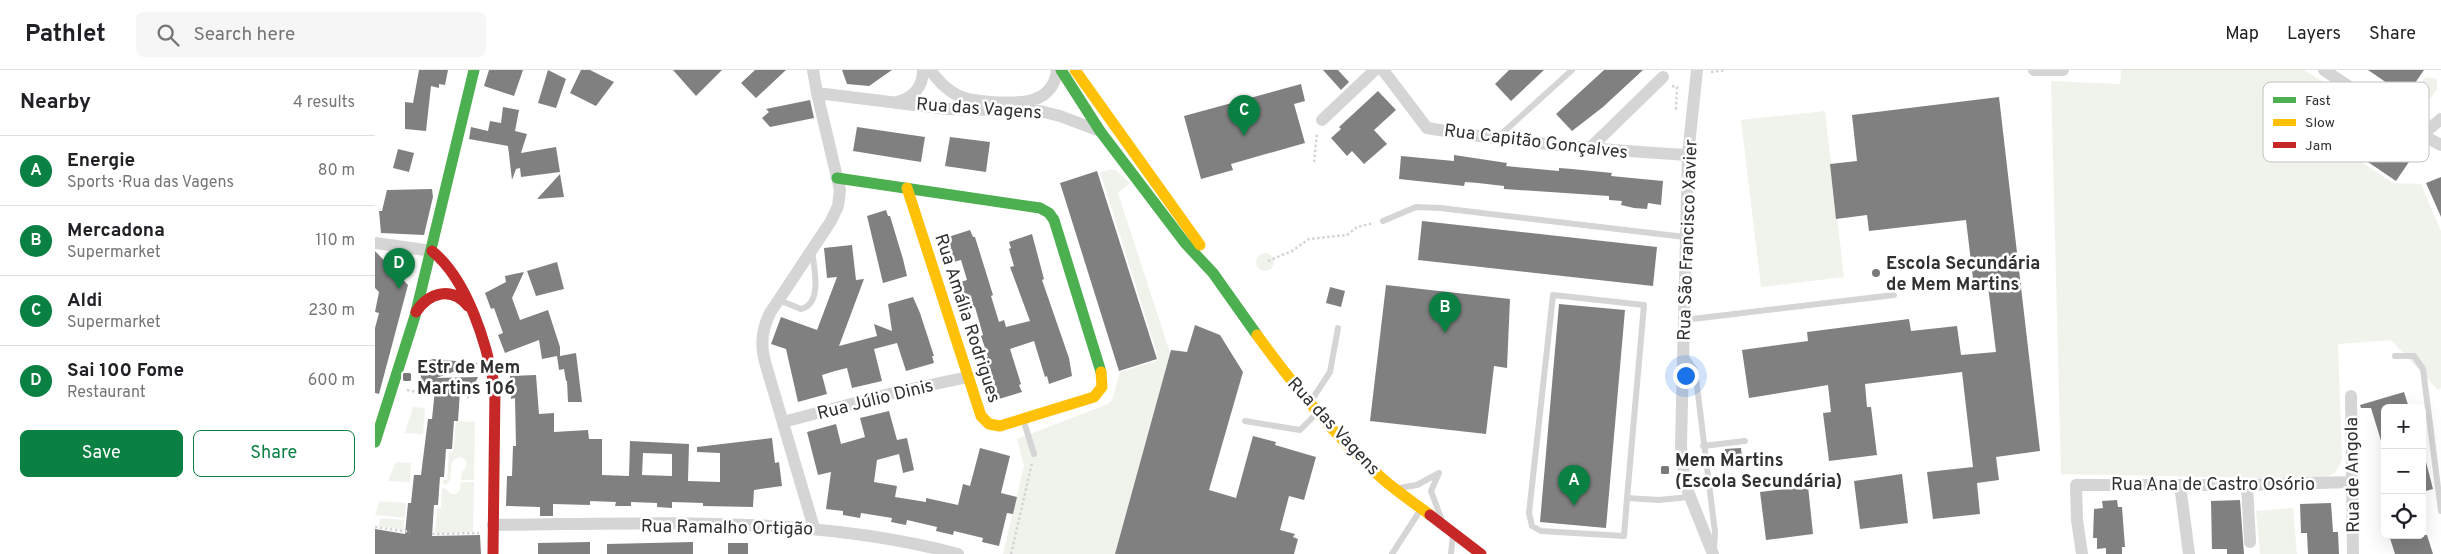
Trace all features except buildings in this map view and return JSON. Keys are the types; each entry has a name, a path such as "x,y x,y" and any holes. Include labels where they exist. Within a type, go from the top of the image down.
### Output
{"street":[{"path":"415,316 474,70"},
{"path":"813,70 840,190 838,206 766,322 762,347 814,528"},
{"path":"889,102 897,102 912,95 932,70"},
{"name":"Rua das Vagens","path":"932,70 951,91 967,98 1026,101 1035,99 1049,90 1059,70"},
{"path":"1059,70 1100,131"},
{"name":"Rua das Vagens","path":"1075,70 1198,240 1213,273"},
{"path":"1322,120 1375,70"},
{"name":"Rua Capitão Gonçalves","path":"1383,70 1427,128 1495,139 1589,149 1688,155"},
{"path":"2035,70 2062,70"},
{"path":"2324,70 2342,82"},
{"name":"Rua São Francisco Xavier","path":"1702,71 1688,155 1681,445 1682,467 1689,496 1714,554"},
{"path":"1589,149 1663,77"},
{"name":"Rua das Vagens","path":"817,93 947,109 1040,111 1100,131 1185,243 1213,273 1290,380 1356,453 1396,488 1481,554"},
{"path":"2429,129 2441,119"},
{"path":"2429,138 2441,144"},
{"name":"Rua Amália Rodrigues","path":"837,178 907,188 1039,208 1047,211 1053,217 1103,378 1104,386 1100,393 1093,397 1000,426 992,426 985,423 968,378 907,188"},
{"path":"375,243 432,251 440,255 452,273 474,317 490,362 495,389 493,554"},
{"path":"375,442 418,308 429,297 444,293 459,297 466,302 474,317"},
{"name":"Rua Júlio Dinis","path":"783,422 897,392 968,378"},
{"name":"Rua de Angola","path":"2351,396 2353,554"},
{"name":"Rua Ana de Castro Osório","path":"2082,554 2077,520 2076,485 2247,485 2351,482"},
{"path":"2180,485 2189,554"},
{"path":"2247,485 2250,542"},
{"name":"Rua Ramalho Ortigão","path":"493,529 728,524 814,528 901,540 958,554"}],"lane":[{"path":"1495,139 1572,70"},
{"path":"1383,221 1416,207 1440,208 1685,237"},
{"path":"779,300 801,309 809,306 815,281 812,250"},
{"path":"1553,295 1644,305 1627,498 1623,536 1541,531 1532,526 1529,513 1553,295"},
{"path":"1684,320 1894,295"},
{"path":"1310,402 1331,372 1338,328"},
{"path":"1683,352 1695,370 1715,532 1714,554"},
{"path":"2395,356 2414,356 2423,369 2441,511"},
{"path":"1245,421 1300,430 1319,412"},
{"path":"1023,419 1034,454"},
{"path":"1703,446 1745,441"},
{"path":"1396,488 1417,485 1439,473 1431,491 1443,525"},
{"path":"1627,498 1659,500 1689,496"},
{"path":"1392,554 1422,508"},
{"path":"1451,554 1453,533"}],"path":[{"path":"1702,71 1727,70"},
{"path":"1314,162 1317,144 1315,135 1320,128 1322,120"},
{"path":"1268,261 1292,251 1309,239 1347,235 1357,227 1383,221"},
{"path":"425,394 437,390"},
{"path":"458,392 468,397"},
{"path":"1011,554 1034,454"},
{"path":"375,527 409,532"},
{"path":"432,534 493,529"}],"shaded area":[{"path":"2121,70 2304,70 2324,82 2263,82 2263,162 2362,162 2393,183 2421,184 2441,231 2441,388 2438,390 2391,340 2338,344 2342,460 2335,473 2320,479 2061,474 2051,81 2120,84"},
{"path":"2426,77 2437,79 2437,90 2429,99 2429,82 2422,82"},
{"path":"1825,111 1844,277 1761,287 1741,120"},
{"path":"1114,169 1130,183 1118,193 1170,353 1118,544 1115,554 1003,554 1024,466 1017,439 1108,404 1112,400 1120,372 1159,360 1100,172"},
{"path":"1265,253 1271,256 1274,262 1271,268 1265,271 1259,268 1256,262 1259,256"},
{"path":"413,407 425,408 423,434 405,433"},
{"path":"456,421 475,422 474,480 461,480 462,472 467,463 463,458 458,457 452,462 450,480 446,485 443,484 443,480 447,480 449,452 453,452"},
{"path":"396,462 411,463 410,482 388,481"},
{"path":"461,482 474,482 473,532 435,533 437,508 441,508 442,488 451,494 456,494 460,490"},
{"path":"380,501 406,503 405,518 375,515"},
{"path":"2293,508 2297,554 2260,554 2256,511"},
{"path":"380,518 404,520 404,530 379,526"}],"traffic: fast":[{"path":"375,442 415,316 474,70"},
{"path":"1061,70 1100,131 1185,243 1213,273 1257,335"},
{"path":"837,178 1040,208 1049,213 1054,220 1101,372"}],"traffic: slow":[{"path":"1075,70 1200,245"},
{"path":"907,188 981,416 989,424 1000,426 1094,397 1102,387 1101,372"},
{"path":"1257,335 1301,392 1349,447 1384,480 1430,515"}],"traffic: jam":[{"path":"432,251 445,263 466,296 487,353 495,389 493,554"},
{"path":"416,312 427,300 441,294 455,296 468,306"},
{"path":"1430,515 1481,554"}],"place":[{"name":"Aldi","path":"1244,136"},
{"name":"Escola Secundária de Mem Martins","path":"1876,273"},
{"name":"Sai 100 Fome","path":"399,289"},
{"name":"Mercadona","path":"1445,333"},
{"name":"Estr de Mem Martins 106","path":"407,377"},
{"name":"Mem Martins (Escola Secundária)","path":"1665,470"},
{"name":"Energie","path":"1574,506"}]}
